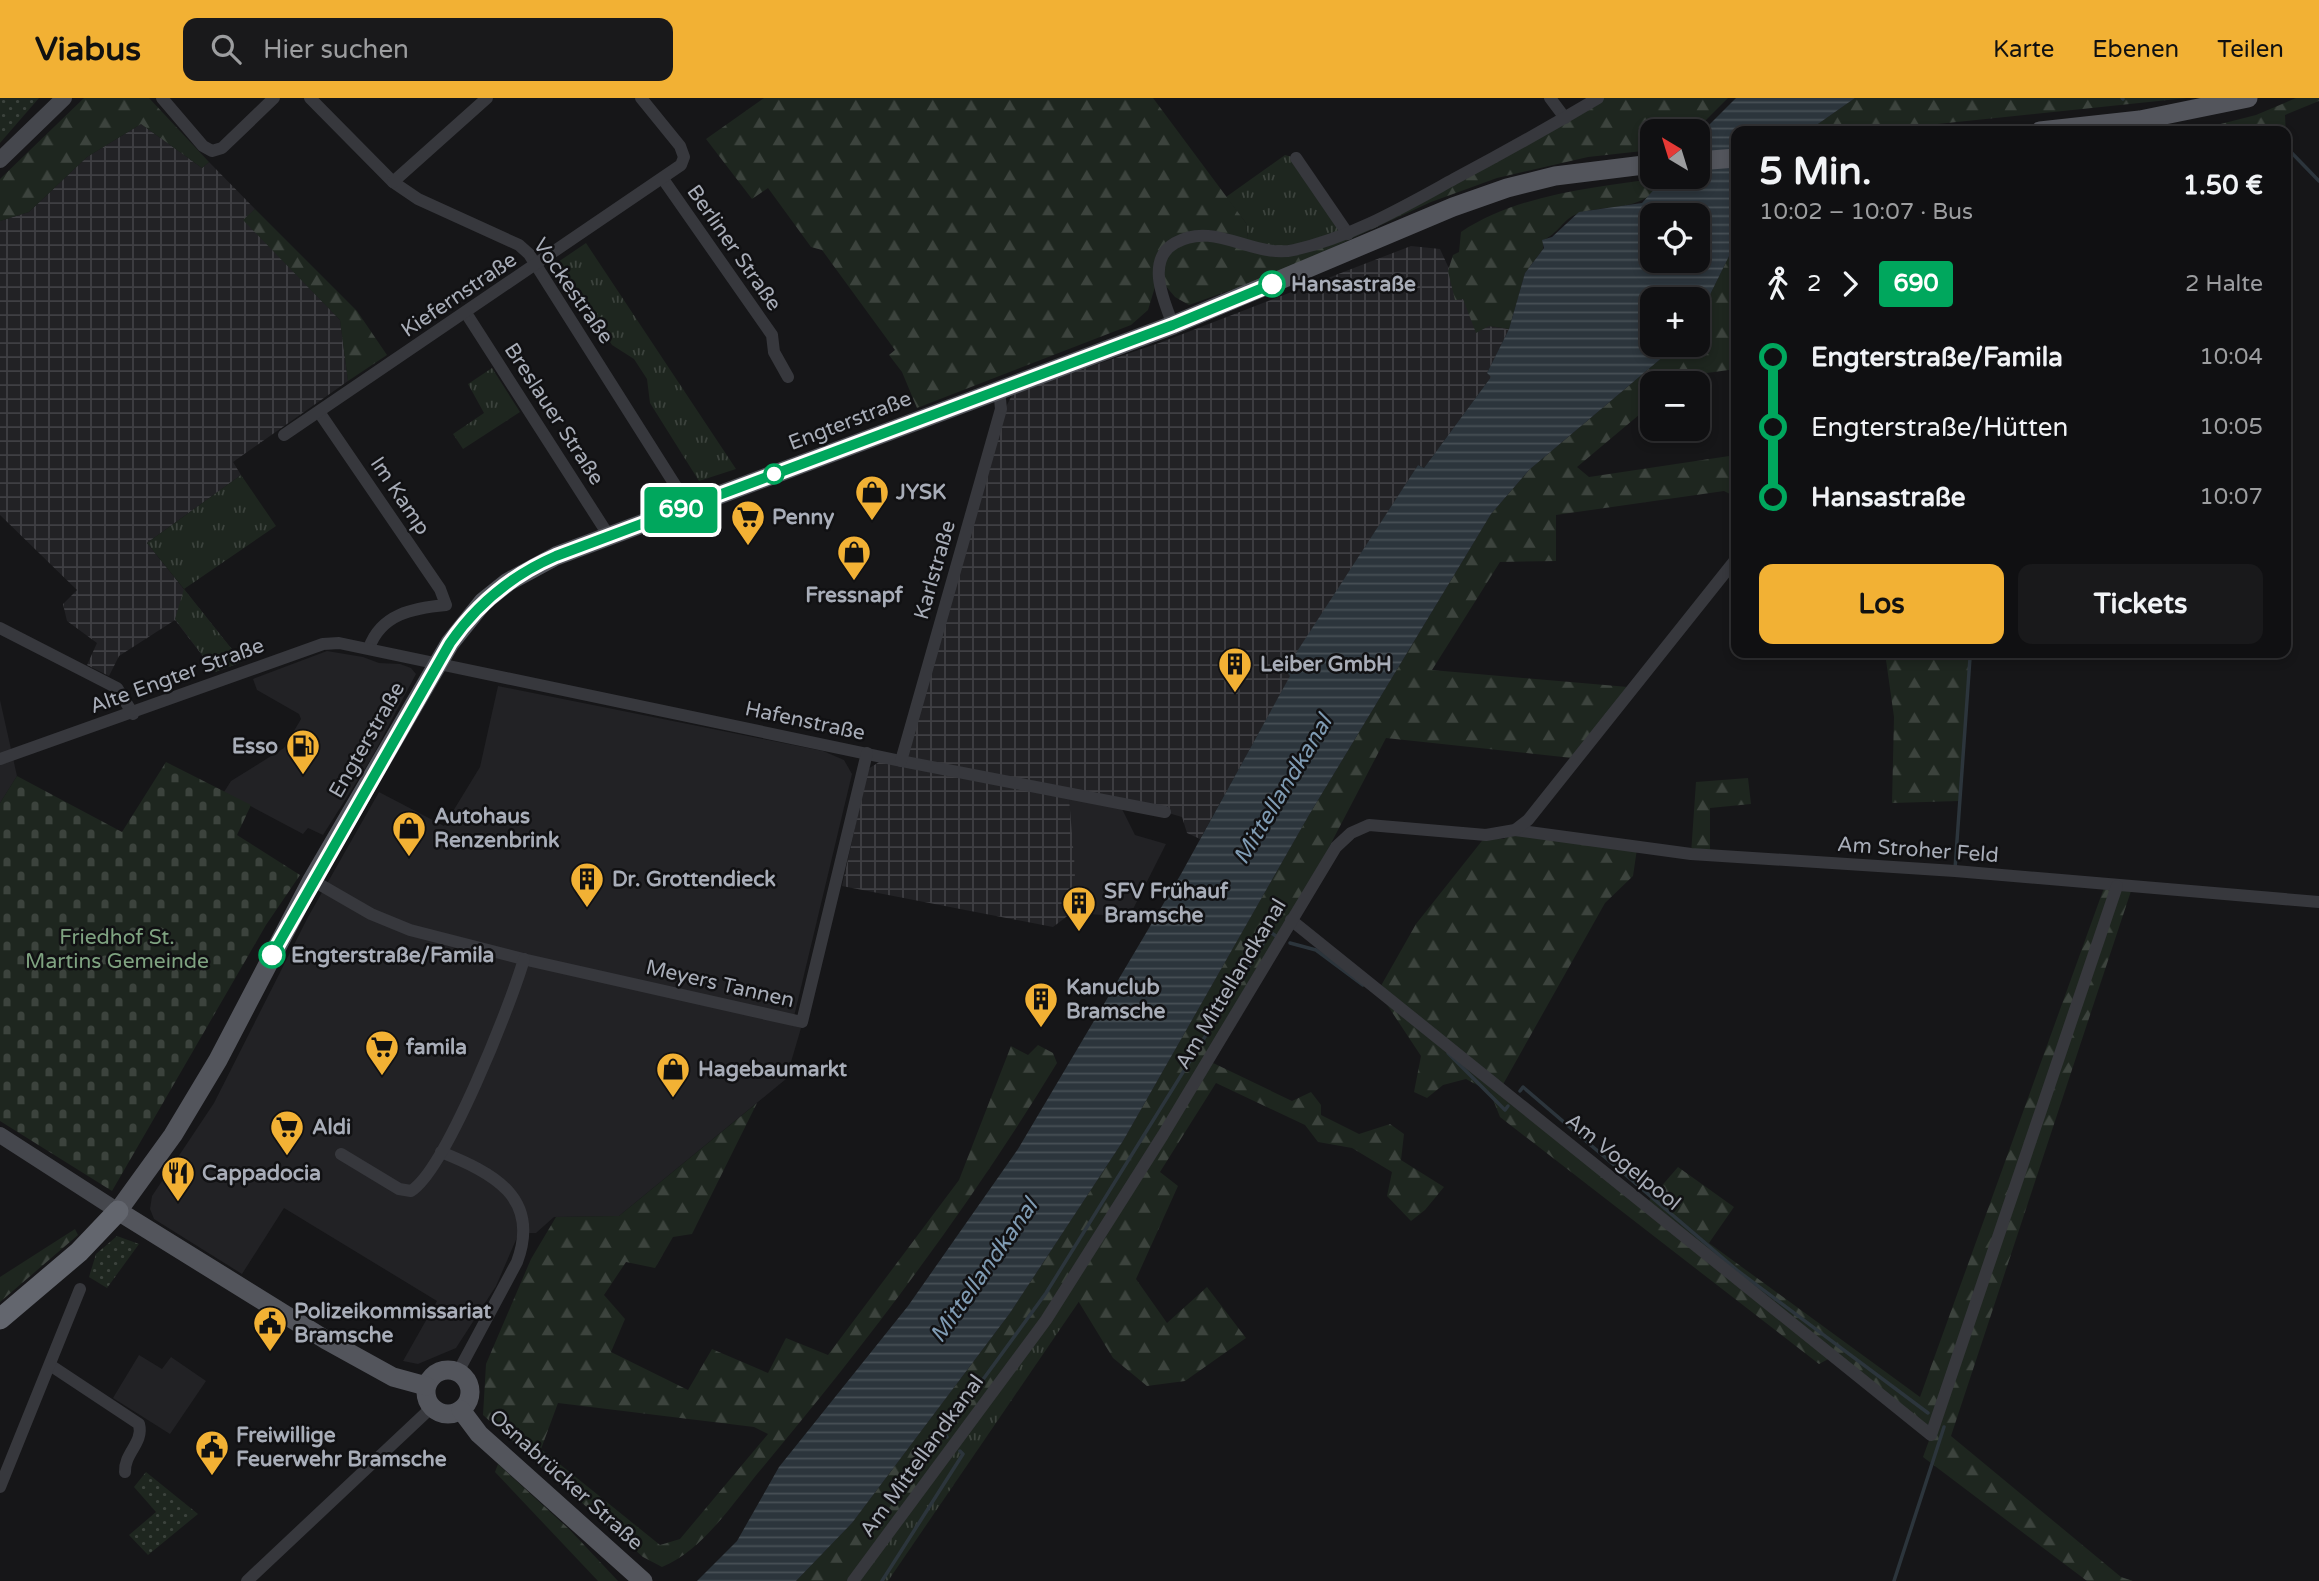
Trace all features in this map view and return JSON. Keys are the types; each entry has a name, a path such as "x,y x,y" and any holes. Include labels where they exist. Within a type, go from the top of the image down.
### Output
{"highway":[{"path":"0,1319 79,1252 118,1212"}],"main road":[{"path":"0,160 64,98"},
{"path":"2097,126 2180,113 2248,98"},
{"path":"1710,160 1731,158"},
{"name":"Engterstraße","path":"118,1212 173,1135 218,1060 312,880 462,625 504,585 540,563 1173,325 1433,216 1507,188 1555,176 1640,165"},
{"path":"0,1135 118,1212 326,1340 393,1377 426,1386"},
{"path":"440,1371 458,1372 467,1380 470,1394 461,1410 443,1414 431,1408 425,1395 426,1386 440,1371"},
{"name":"Osnabrücker Straße","path":"461,1410 479,1434 643,1581"}],"street":[{"path":"162,98 203,146 212,151 222,148 274,98"},
{"name":"Vockestraße","path":"310,98 393,181 418,199 519,245 536,265 689,507"},
{"path":"393,181 487,98"},
{"name":"Kiefernstraße","path":"284,435 681,165 684,157 680,146 641,98"},
{"path":"1550,98 1564,118"},
{"path":"1173,325 1158,276 1162,258 1173,244 1211,235 1267,251 1290,251 1348,234 1598,98"},
{"path":"1296,158 1348,234"},
{"name":"Berliner Straße","path":"663,179 772,335 774,352 789,377"},
{"name":"Breslauer Straße","path":"466,313 609,536"},
{"name":"Karlstraße","path":"901,761 1001,410 999,389"},
{"name":"Im Kamp","path":"319,412 440,589 446,605 425,607 384,622 375,631 369,648"},
{"path":"1515,830 1528,820 1731,565"},
{"path":"0,628 117,688 133,713"},
{"name":"Alte Engter Straße","path":"0,759 323,644 339,643 369,648 438,664"},
{"name":"Hafenstraße","path":"438,664 901,761 1165,811"},
{"name":"Meyers Tannen","path":"312,880 371,914 410,930 524,959 802,1022 867,753"},
{"name":"Am Mittellandkanal","path":"853,1581 1046,1320 1163,1135 1336,847 1351,833 1369,825 1486,835 1515,830"},
{"name":"Am Stroher Feld","path":"1515,830 1691,854 1955,871 2319,902"},
{"name":"Am Vogelpool","path":"1291,920 1931,1435 2117,886"},
{"path":"341,1154 398,1189 411,1191 421,1185 441,1152 513,996 524,959"},
{"path":"441,1152 493,1176 508,1189 523,1221 524,1242 517,1262 458,1372"},
{"path":"0,1487 80,1289"},
{"path":"50,1365 139,1424 139,1440 126,1458 125,1472"},
{"path":"247,1581 431,1408"}],"shaded area":[{"path":"141,124 202,168 209,162 255,209 244,220 340,320 348,381 233,462 241,475 147,543 242,662 215,672 175,620 119,656 109,676 87,665 97,643 67,621 63,604 77,590 0,515 0,221 29,212 87,157"},
{"path":"1411,246 1440,249 1463,299 1489,326 1509,329 1487,373 1491,377 1424,468 1418,465 1286,670 1291,675 1200,839 1187,833 1182,817 1165,812 901,761 1005,409 1013,393 1162,342"},
{"path":"327,651 363,657 379,663 400,664 411,668 416,674 371,759 323,835 308,828 303,834 224,792 231,781 284,748 301,719 299,714 257,690 253,679"},
{"path":"498,686 823,751 844,760 852,774 792,1025 801,1028 786,1079 619,1216 554,1217 536,1233 519,1233 496,1286 456,1348 418,1364 403,1361 437,1301 284,1208 242,1274 154,1219 150,1209 152,1196 214,1103 308,917 379,792 444,826 480,767"},
{"path":"0,700 17,776 0,803"},
{"path":"884,759 1069,798 1075,870 1074,911 1053,927 842,886 868,769"},
{"path":"1069,798 1122,809 1135,835 1166,844 1129,917 1075,913"},
{"path":"139,1355 162,1369 171,1357 206,1381 170,1434 113,1398"}],"green space":[{"path":"0,98 39,98 0,143"},
{"path":"84,98 149,98 209,162 202,168 141,124 87,157 29,212 0,221 0,179"},
{"path":"764,98 1153,98 1246,223 1249,246 1318,244 1603,98 1728,98 1707,119 1640,119 1640,151 1588,157 1497,178 1431,202 1273,275 1189,305 1175,297 1158,277 1148,310 1131,325 917,408 902,372 889,355 895,350 822,250 811,247 768,188 752,199 706,139"},
{"path":"1855,98 2187,98 1918,126 1815,126"},
{"path":"2296,98 2319,98 2319,101 2285,115 2286,126 2213,126 2256,115"},
{"path":"1285,155 1296,158 1348,234 1318,244 1249,246 1246,223 1226,197"},
{"path":"1640,181 1640,189 1656,189 1637,202 1589,211 1568,219 1543,240 1543,249 1525,273 1509,329 1489,326 1476,333 1463,299 1455,300 1448,271 1453,255 1459,252 1461,232 1508,208 1585,189"},
{"path":"255,209 357,311 387,355 348,381 340,320 243,220"},
{"path":"586,243 736,469 699,481 650,403 647,379 634,359 612,345 558,262"},
{"path":"1731,252 1731,370 1710,373 1646,371 1663,357 1710,357 1710,295"},
{"path":"492,368 520,412 463,449 453,434 484,413 468,384"},
{"path":"1640,376 1640,414 1577,467 1589,477 1731,456 1731,494 1724,491 1556,515 1556,561 1500,562 1432,670 1628,687 1572,758 1386,738 1291,920 1209,1061 1292,1101 1311,1092 1321,1105 1321,1115 1359,1134 1390,1124 1404,1134 1401,1160 1444,1187 1425,1210 1411,1221 1387,1196 1392,1172 1352,1148 1318,1142 1305,1125 1216,1083 1160,1172 1178,1186 1136,1279 1167,1323 1207,1287 1246,1338 1185,1381 1147,1386 1113,1358 1069,1286 853,1581 796,1581 852,1523 1010,1313 1123,1141 1309,815 1491,514 1529,470"},
{"path":"241,475 276,526 184,589 147,543"},
{"path":"184,589 242,662 215,672 175,619"},
{"path":"1886,658 1970,658 1959,801 1892,803 1894,717"},
{"name":"Friedhof St. Martins Gemeinde","path":"166,762 251,805 237,835 300,875 266,925 112,1191 0,1121 0,803 17,776 122,832"},
{"path":"1748,778 1751,804 1710,808 1710,855 1691,854 1696,782"},
{"path":"1516,825 1637,849 1633,876 1605,903 1501,1088 1646,1204 1678,1167 1734,1207 1709,1243 1920,1397 2105,885 2132,888 1951,1436 2121,1577 2133,1581 2087,1581 1923,1457 1931,1435 1834,1356 1819,1364 1500,1117 1490,1092 1466,1079 1443,1085 1427,1098 1414,1092 1421,1056 1378,991 1416,924 1485,837 1504,839"},
{"path":"1038,1045 1053,1053 1057,1063 954,1220 842,1370 729,1509 705,1537 677,1559 662,1567 643,1557 483,1415 486,1364 531,1259 556,1217 619,1216 757,1103 692,1234 673,1237 655,1268 626,1262 604,1295 625,1319 611,1352 688,1390 712,1349 768,1373 786,1338 828,1355 959,1180 1011,1046 1028,1055","holes":["558,1403 754,1427 768,1434 680,1539 660,1545 541,1449"]},
{"path":"75,1229 78,1235 0,1302 0,1277"},
{"path":"117,1236 139,1244 107,1288 89,1277 96,1254"},
{"path":"1068,1285 1080,1300 888,1581 853,1581"},
{"path":"498,1464 570,1530 618,1581 598,1581 495,1472"},
{"path":"146,1472 198,1514 148,1555 129,1535 156,1512 134,1487"}],"water":[{"name":"Mittellandkanal","path":"1736,98 1855,98 1815,126 1731,126 1731,252 1710,295 1710,287 1640,287 1640,357 1663,357 1646,371 1640,371 1640,376 1529,470 1491,514 1309,815 1123,1141 1010,1313 852,1523 796,1581 697,1581 737,1541 779,1467 908,1306 1018,1149 1181,874 1290,676 1285,670 1418,465 1424,468 1491,377 1487,373 1509,329 1525,273 1544,248 1542,240 1552,237 1579,212 1640,203 1640,273 1710,273 1710,203 1642,203 1654,189 1710,189 1710,124"}],"waterway":[{"path":"2291,152 2319,181"},
{"path":"1955,869 1970,658"},
{"path":"947,1437 944,1433 1046,1293 1270,932 1276,936"},
{"path":"1290,943 1316,950 1363,985"},
{"path":"1448,1053 1505,1110 1508,1106"},
{"path":"1520,1091 1523,1087 1738,1271 1928,1413"},
{"path":"1894,1581 1944,1427"},
{"path":"882,1581 963,1454 960,1451"}],"bus line":[{"name":"690","path":"272,955 312,880 450,643 483,602 508,582 556,556 1173,325 1272,284"}],"place":[{"name":"Hansastraße","path":"1272,284"},
{"name":"JYSK","path":"872,522"},
{"name":"Penny","path":"748,547"},
{"name":"Fressnapf","path":"854,582"},
{"name":"Leiber GmbH","path":"1235,694"},
{"name":"Esso","path":"303,776"},
{"name":"Autohaus Renzenbrink","path":"409,858"},
{"name":"Dr. Grottendieck","path":"587,909"},
{"name":"SFV Frühauf Bramsche","path":"1079,933"},
{"name":"Engterstraße/Famila","path":"272,955"},
{"name":"Kanuclub Bramsche","path":"1041,1029"},
{"name":"famila","path":"382,1077"},
{"name":"Hagebaumarkt","path":"673,1099"},
{"name":"Aldi","path":"287,1157"},
{"name":"Cappadocia","path":"178,1203"},
{"name":"Polizeikommissariat Bramsche","path":"270,1353"},
{"name":"Freiwillige Feuerwehr Bramsche","path":"212,1477"}]}
